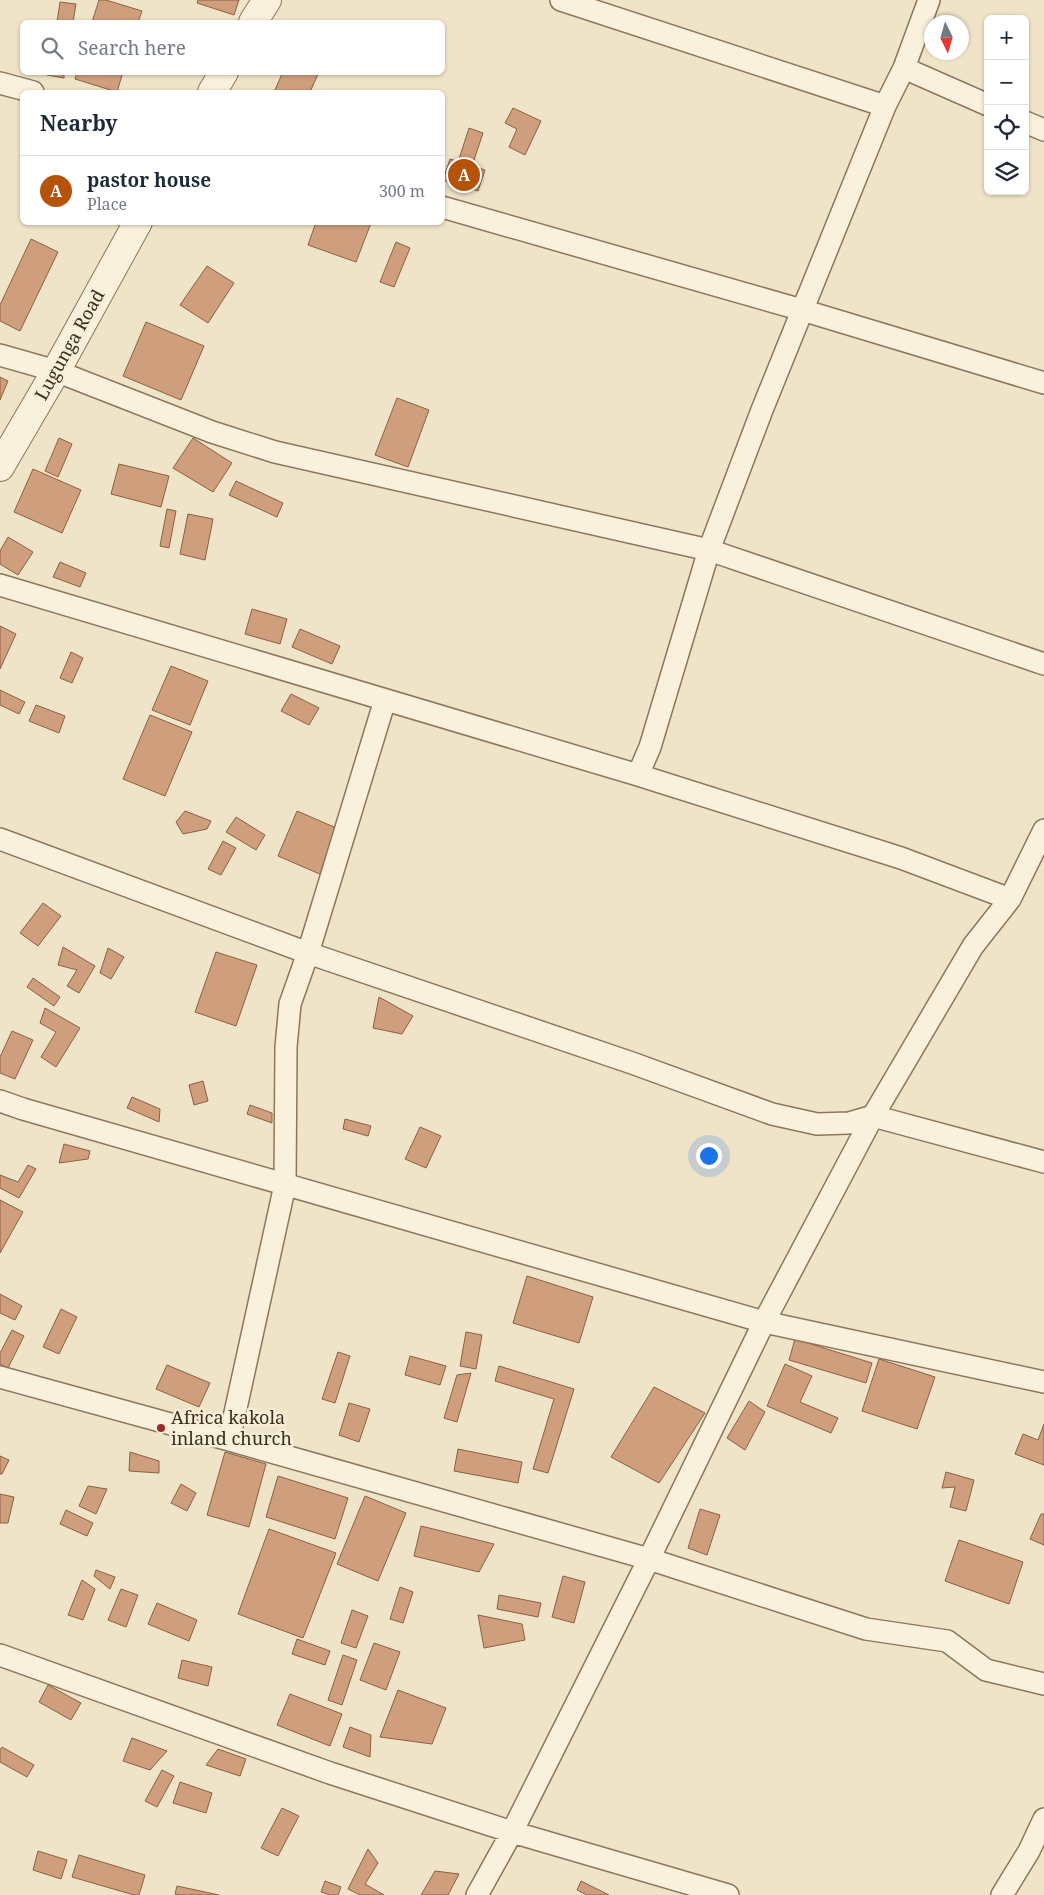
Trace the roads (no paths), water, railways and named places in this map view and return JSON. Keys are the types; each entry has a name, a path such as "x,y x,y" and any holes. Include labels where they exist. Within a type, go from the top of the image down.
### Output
{"street":[{"path":"254,20 266,0"},
{"path":"561,0 885,106"},
{"path":"638,775 650,747 709,550 802,310 885,106 904,68 929,0"},
{"path":"904,68 984,103"},
{"path":"213,90 222,75"},
{"path":"0,83 26,90"},
{"path":"1029,124 1044,130"},
{"path":"445,208 802,310 1044,383"},
{"name":"Lugunga Road","path":"0,467 56,372 136,225"},
{"path":"0,355 56,372 212,432 275,452 709,550 1044,664"},
{"path":"0,585 638,775 901,858 1010,899"},
{"path":"229,1440 285,1185 286,1047 290,1004 308,952 385,700"},
{"path":"477,1895 512,1832 649,1559 764,1322 874,1116 973,946 1010,899 1044,830"},
{"path":"0,839 308,952 632,1063 772,1114 817,1124 849,1123 874,1116 1044,1162"},
{"path":"0,1101 32,1112 764,1322 1044,1382"},
{"path":"0,1377 649,1559 866,1629 947,1641 986,1670 1044,1684"},
{"path":"0,1655 330,1773 512,1832 728,1895"},
{"path":"1002,1895 1029,1851 1044,1819"}],"place":[{"name":"pastor house","path":"464,175"},
{"name":"Africa kakola inland church","path":"161,1428"}]}
